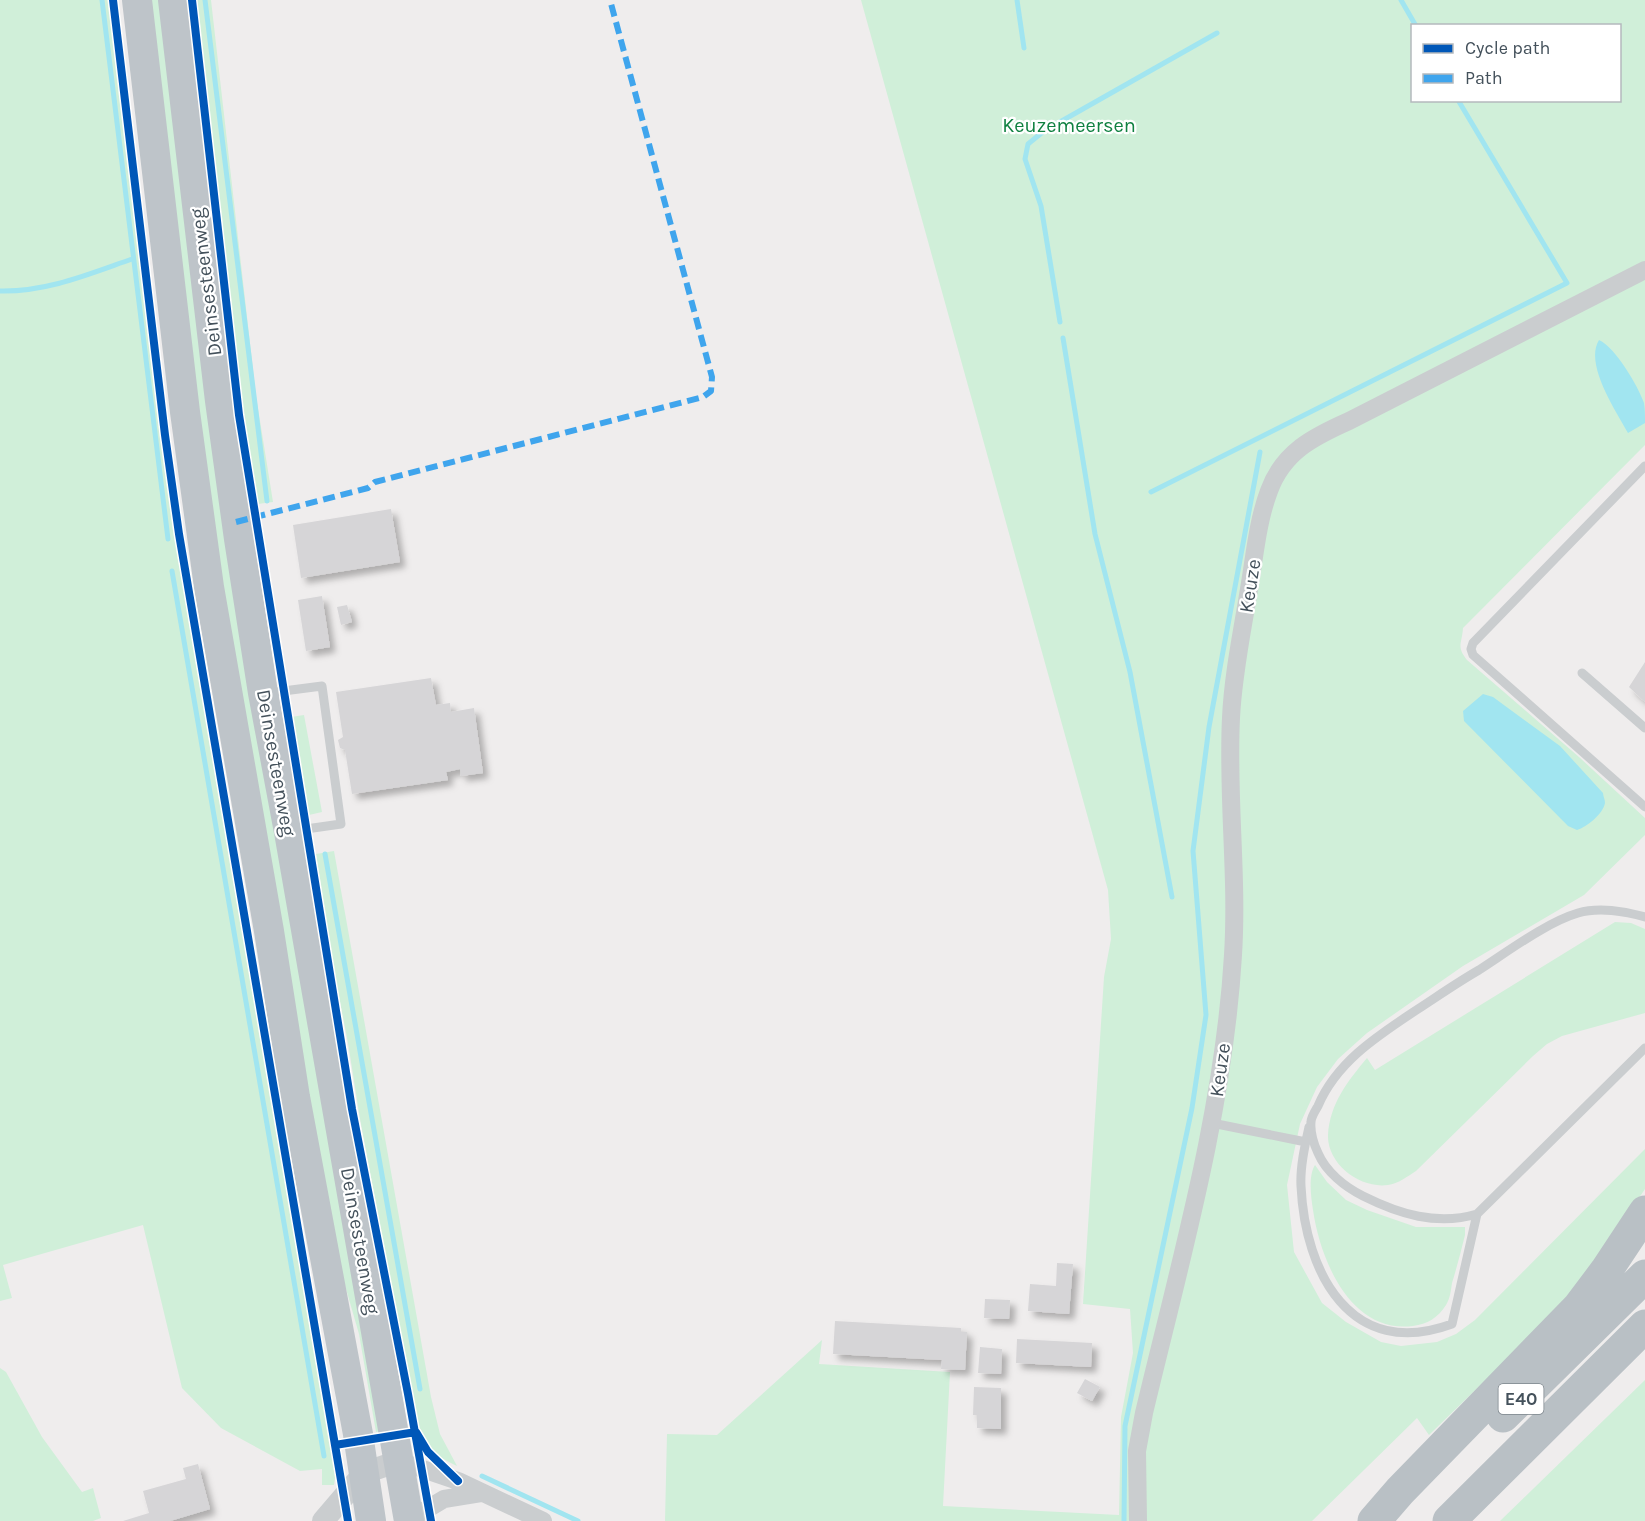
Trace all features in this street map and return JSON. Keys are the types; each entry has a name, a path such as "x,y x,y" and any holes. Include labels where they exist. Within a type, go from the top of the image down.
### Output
{"highway":[{"name":"Deinsesteenweg","path":"137,0 184,400 209,587 269,931 297,1108 372,1521"},
{"name":"Deinsesteenweg","path":"173,0 228,468 263,693 408,1521"},
{"path":"1374,1521 1400,1491 1579,1307 1641,1221"},
{"name":"E40","path":"1397,1521 1645,1276"},
{"name":"E40","path":"1449,1521 1645,1326"},
{"path":"1604,1367 1645,1343"}],"street":[{"name":"Keuze","path":"1138,1521 1137,1451 1212,1123 1230,994 1236,897 1231,717 1236,667 1260,524 1276,473 1291,454 1314,437 1645,270"},
{"path":"322,1521 363,1473 399,1461 459,1481 543,1521"},
{"path":"408,1521 444,1499 481,1493"}],"lane":[{"path":"1645,466 1473,643 1471,650 1473,655 1645,807"},
{"path":"1582,673 1645,728"},
{"path":"263,693 322,686 341,824 289,832"},
{"path":"1645,917 1599,910 1579,913 1558,921 1374,1038 1344,1065 1322,1095 1310,1122 1301,1183 1306,1229 1312,1255 1336,1296 1354,1316 1376,1328 1413,1333 1433,1331 1452,1324 1477,1214 1645,1048"},
{"path":"1310,1122 1314,1145 1322,1164 1358,1194 1412,1216 1452,1219 1477,1214"},
{"name":"Keuze","path":"1212,1123 1306,1142"}],"green space":[{"path":"0,0 111,0 150,332 179,548 186,544 195,596 187,600 337,1466 334,1485 322,1485 322,1469 300,1471 221,1428 182,1388 143,1225 3,1265 12,1298 0,1301"},
{"path":"145,0 162,0 381,1431 376,1432 359,1334 340,1268 214,563"},
{"path":"189,0 211,0 256,396 273,502 251,505 235,399"},
{"name":"Keuzemeersen","path":"861,0 1645,0 1645,445 1463,628 1460,645 1467,660 1579,757 1645,818 1645,835 1584,895 1463,966 1367,1033 1338,1059 1317,1087 1300,1124 1287,1185 1294,1252 1322,1303 1346,1322 1381,1342 1401,1346 1437,1342 1456,1334 1475,1320 1645,1149 1645,1189 1574,1294 1429,1435 1417,1418 1312,1521 665,1521 667,1434 717,1435 822,1340 819,1364 950,1372 943,1506 1119,1515 1121,1417 1133,1353 1130,1309 1083,1304 1104,977 1111,939 1108,890"},
{"path":"304,715 322,812 309,815 291,717"},
{"path":"334,851 431,1397 440,1434 457,1466 433,1451 418,1427 360,1119 316,854"},
{"path":"1615,922 1631,923 1645,929 1645,1013 1562,1036 1547,1044 1416,1171 1399,1181 1388,1185 1367,1183 1356,1179 1339,1165 1329,1146 1329,1123 1341,1093 1367,1058 1375,1070"},
{"path":"1315,1165 1327,1182 1346,1200 1367,1210 1416,1227 1465,1227 1449,1297 1443,1310 1436,1317 1413,1326 1391,1325 1372,1318 1356,1306 1342,1289 1331,1270 1317,1229 1311,1187 1311,1175"},
{"path":"0,1368 6,1372 42,1437 82,1492 93,1488 101,1518 93,1521 0,1521"},
{"path":"1645,1380 1645,1521 1500,1521"}],"water":[{"path":"1599,340 1606,344 1619,359 1632,378 1644,403 1645,423 1628,433 1598,374 1595,350"},
{"path":"1483,694 1493,697 1560,746 1603,793 1604,807 1594,820 1577,830 1568,826 1464,721 1463,711"}],"building":[{"path":"391,509 400,562 301,578 293,525"},
{"path":"322,596 330,647 306,651 298,600"},
{"path":"347,605 352,622 341,625 337,607"},
{"path":"1645,662 1645,702 1629,687"},
{"path":"431,678 436,705 450,703 451,712 474,708 483,773 461,776 460,769 446,772 448,780 352,794 345,750 340,748 338,740 343,737 336,692"},
{"path":"1057,1263 1073,1264 1069,1314 1028,1311 1030,1284 1056,1286"},
{"path":"985,1299 1010,1300 1009,1319 984,1318"},
{"path":"835,1321 961,1328 961,1332 967,1332 965,1370 941,1369 942,1360 833,1354"},
{"path":"1017,1339 1092,1343 1091,1367 1016,1363"},
{"path":"980,1347 1002,1349 1001,1374 978,1373"},
{"path":"1085,1379 1100,1387 1092,1401 1077,1393"},
{"path":"974,1387 1001,1388 1001,1429 977,1428 977,1415 973,1415"},
{"path":"198,1464 210,1509 170,1521 123,1521 149,1513 143,1491 186,1479 183,1468"}],"waterway":[{"path":"102,0 168,539"},
{"path":"205,0 267,501"},
{"path":"1017,0 1024,48"},
{"path":"1401,0 1415,24"},
{"path":"1060,322 1041,206 1025,159 1028,144 1044,131 1217,33"},
{"path":"1151,492 1567,283 1459,102"},
{"path":"0,291 17,291 51,285 132,259"},
{"path":"1063,338 1095,534 1130,672 1172,897"},
{"path":"1124,1521 1125,1426 1192,1108 1206,1015 1193,851 1209,727 1260,452"},
{"path":"172,571 324,1456"},
{"path":"325,854 420,1389"},
{"path":"482,1476 578,1521"}],"marked path":[{"path":"236,522 368,488 375,482 703,397 711,391 712,377 610,0"}],"cycle path":[{"path":"113,0 179,534 348,1521"},
{"path":"192,0 239,415 352,1109 431,1521"},
{"path":"335,1445 416,1432 428,1452 458,1481"}]}
